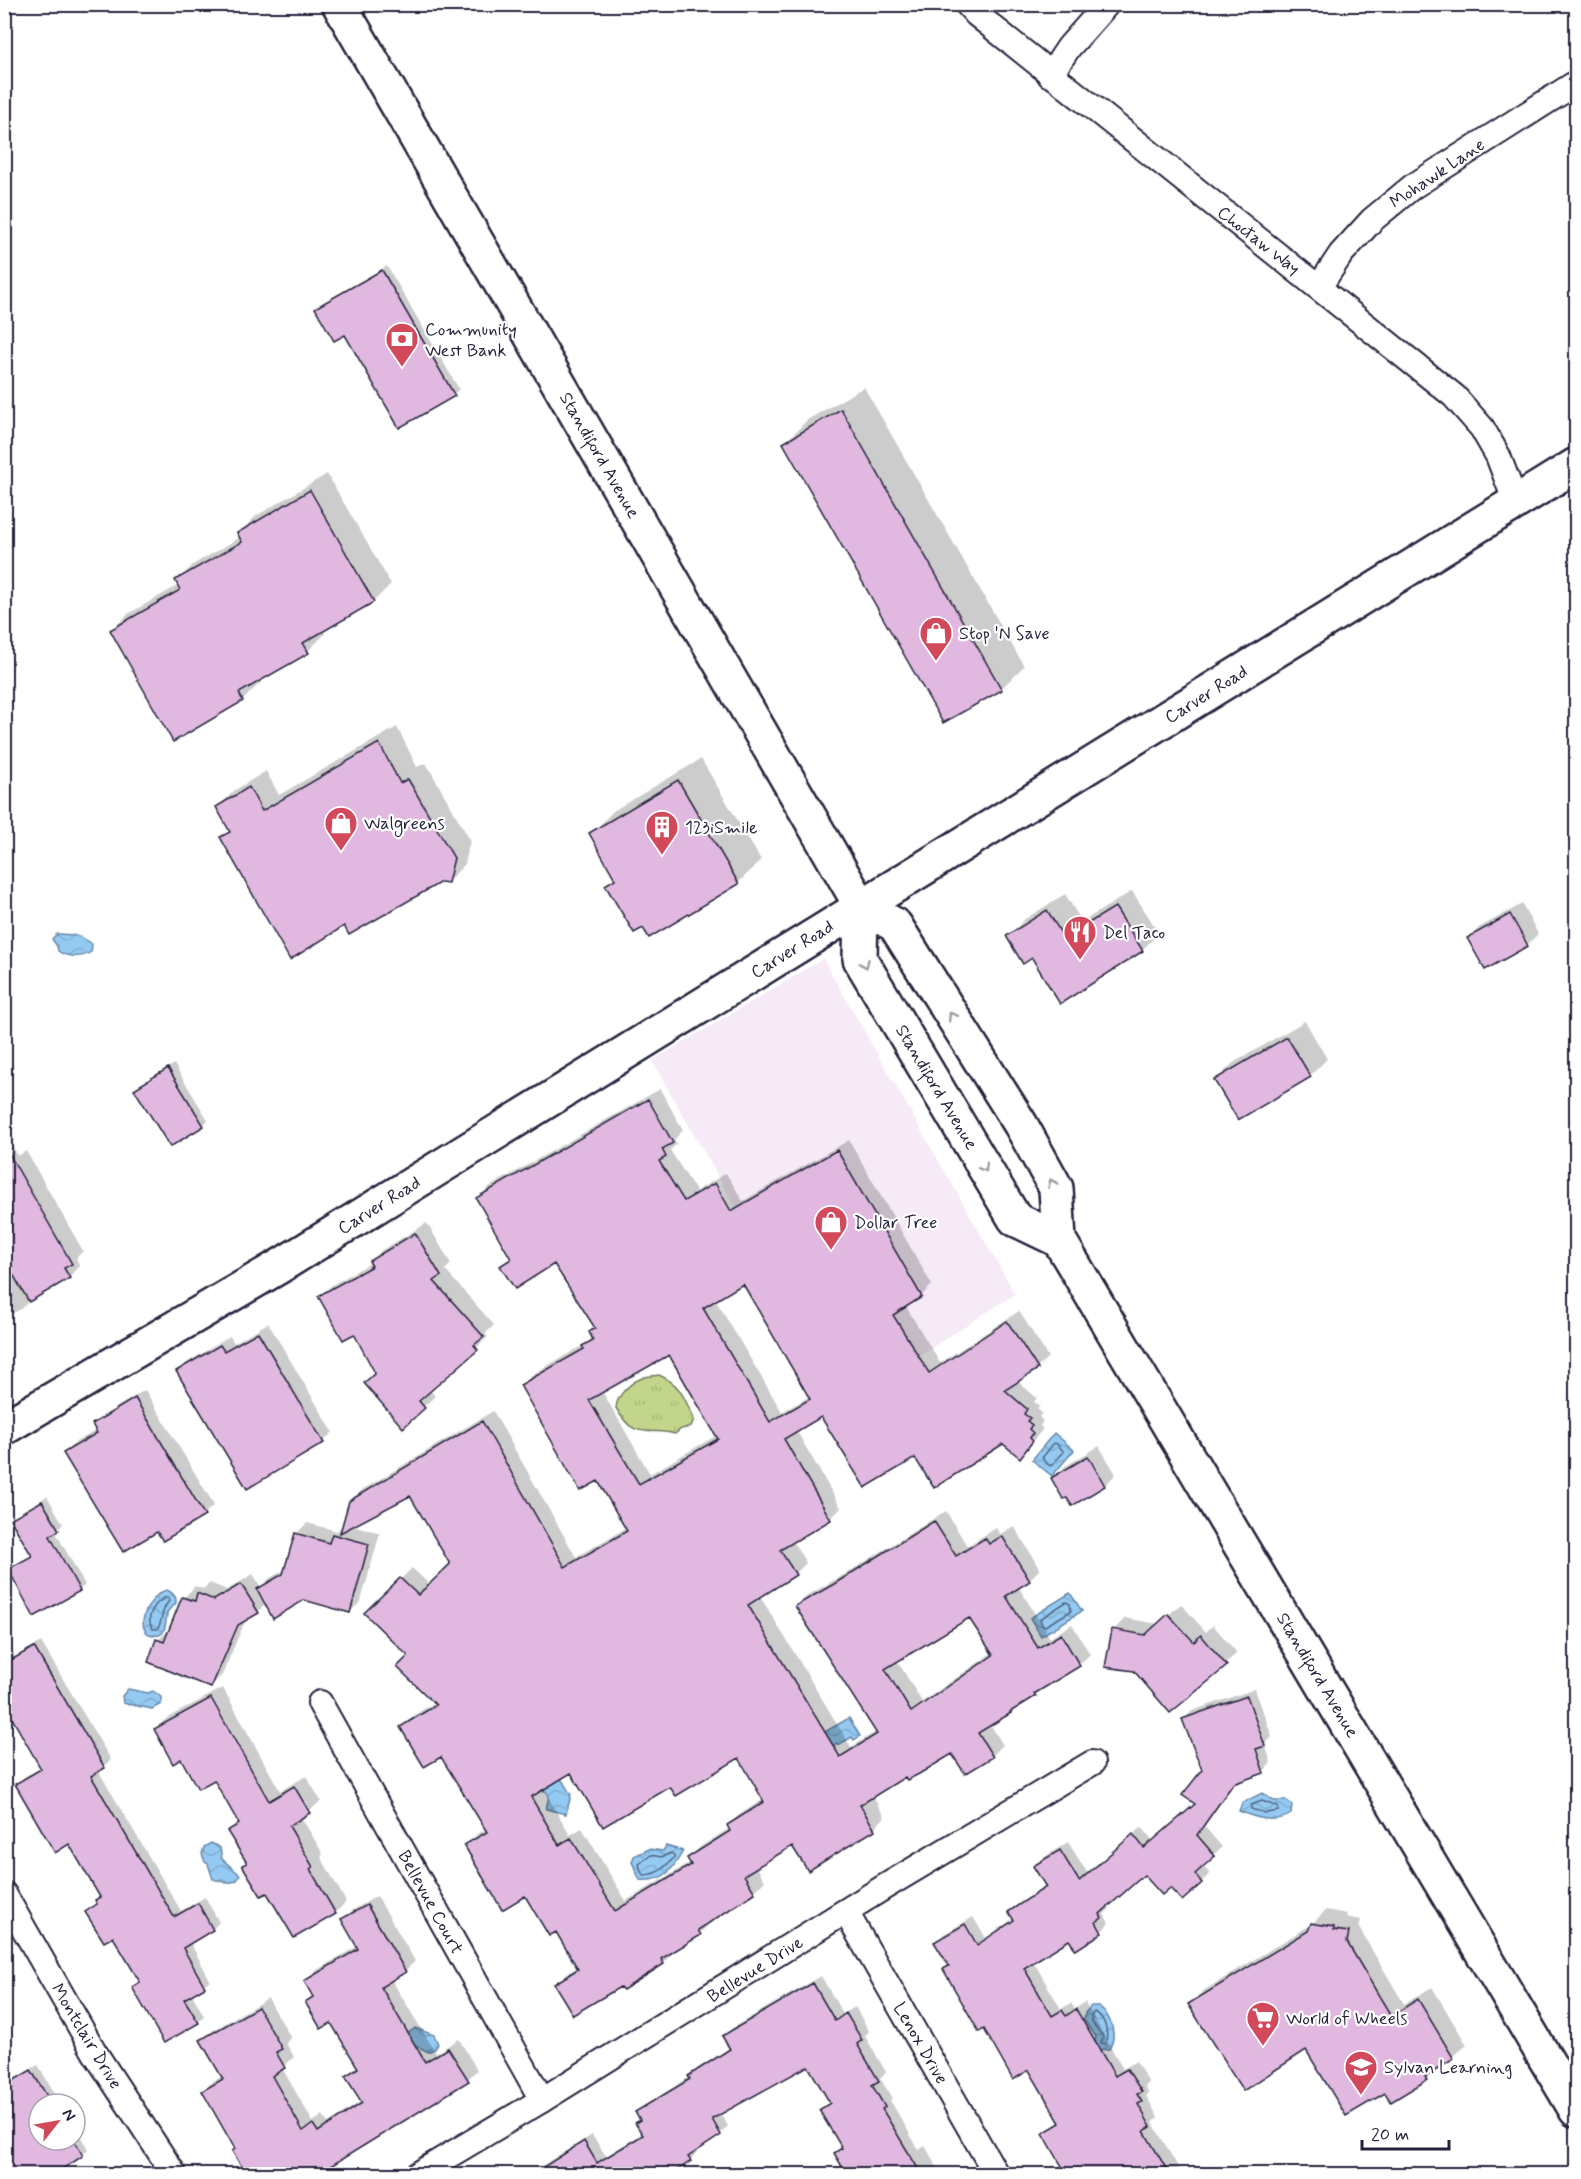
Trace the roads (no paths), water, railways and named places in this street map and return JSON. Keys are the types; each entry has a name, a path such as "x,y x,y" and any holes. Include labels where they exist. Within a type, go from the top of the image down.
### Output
{"main road":[{"name":"Standiford Avenue","path":"339,4 861,906 895,925 1021,1125 1056,1188 1059,1240 1576,2110"},
{"name":"Carver Road","path":"4,1428 280,1266 1576,465"},
{"name":"Standiford Avenue","path":"861,906 860,959 1015,1219 1059,1240"}],"street":[{"name":"Choctaw Way","path":"967,4 1050,75 1454,396 1482,428 1498,456 1516,503"},
{"path":"1050,75 1069,47 1107,4"},
{"name":"Mohawk Lane","path":"1319,287 1341,254 1372,220 1412,187 1576,83"},
{"name":"Bellevue Court","path":"320,1703 542,2100"},
{"name":"Bellevue Drive","path":"418,2175 1092,1763"},
{"name":"Montclair Drive","path":"4,1894 95,2053 174,2175"},
{"name":"Lenox Drive","path":"846,1912 996,2175"}],"water":[{"path":"57,934 84,939 92,944 91,952 74,956 58,951 52,939"},
{"path":"1054,1433 1074,1450 1052,1476 1032,1460"},
{"path":"167,1590 172,1593 176,1603 168,1611 162,1634 153,1635 144,1627 145,1612 155,1598"},
{"path":"1070,1593 1082,1611 1041,1636 1030,1618"},
{"path":"128,1689 148,1693 153,1691 161,1697 161,1704 152,1709 123,1703 122,1696"},
{"path":"849,1718 860,1736 854,1740 852,1737 838,1745 837,1743 818,1755 809,1741"},
{"path":"556,1770 571,1795 566,1814 546,1809 549,1796 539,1787"},
{"path":"1262,1793 1274,1801 1287,1801 1292,1805 1291,1814 1272,1819 1259,1818 1239,1811 1242,1803"},
{"path":"211,1843 220,1848 222,1859 240,1876 236,1881 227,1883 213,1879 202,1854 204,1847"},
{"path":"666,1846 683,1851 672,1869 656,1879 640,1880 632,1862 634,1856 649,1849 663,1851"},
{"path":"1091,2006 1099,2006 1110,2021 1113,2038 1109,2049 1099,2050 1094,2045 1096,2037 1084,2020 1085,2013"},
{"path":"415,2028 434,2035 438,2044 435,2049 428,2052 415,2045 408,2047 406,2035"}],"place":[{"name":"Community West Bank","path":"402,368"},
{"name":"Stop 'N Save","path":"936,662"},
{"name":"Walgreens","path":"341,852"},
{"name":"123iSmile","path":"662,856"},
{"name":"Del Taco","path":"1080,961"},
{"name":"Dollar Tree","path":"831,1251"},
{"name":"World of Wheels","path":"1263,2047"},
{"name":"Sylvan Learning","path":"1361,2096"}]}
